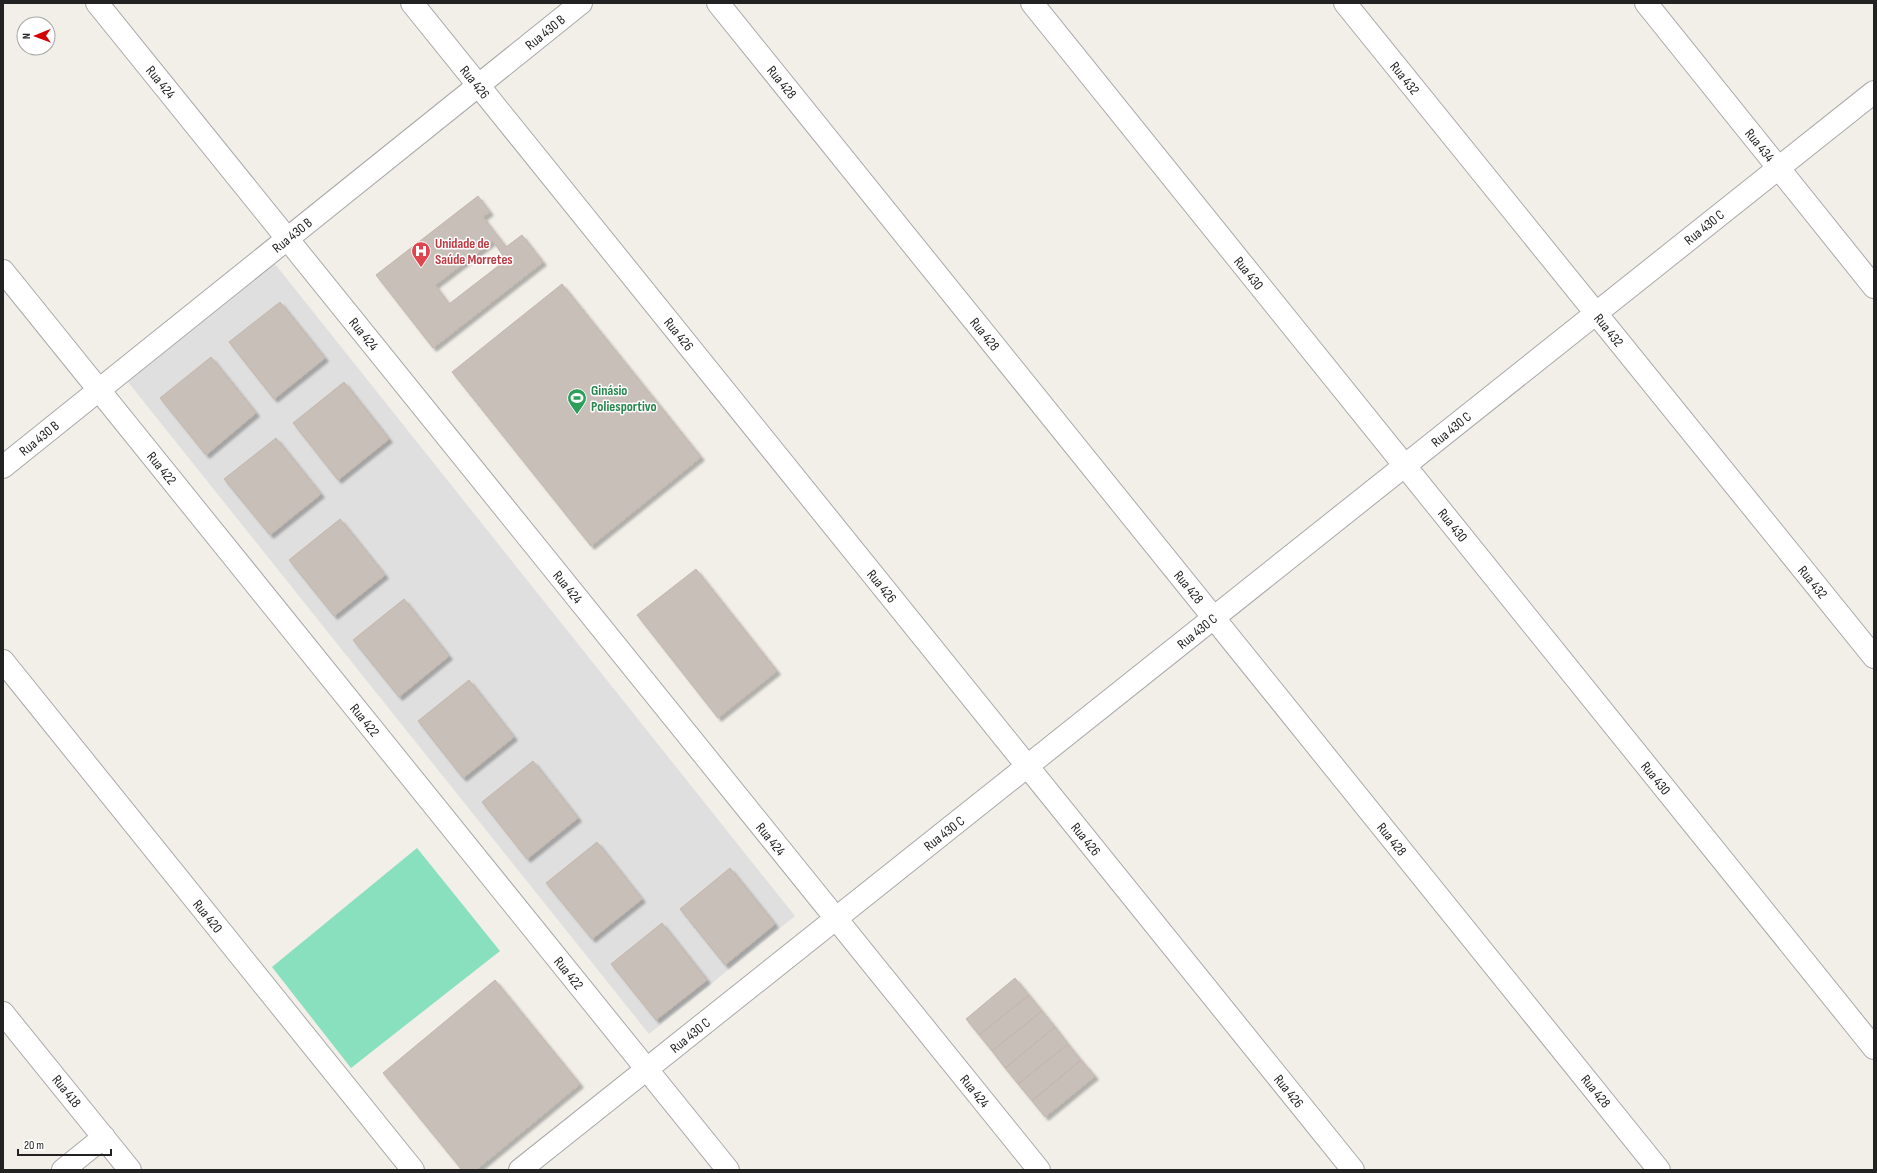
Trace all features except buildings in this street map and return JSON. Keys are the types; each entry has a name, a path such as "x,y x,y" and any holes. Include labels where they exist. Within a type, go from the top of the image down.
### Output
{"street":[{"name":"Rua 424","path":"97,3 1039,1170"},
{"name":"Rua 426","path":"412,3 1353,1170"},
{"name":"Rua 430 B","path":"3,467 581,3"},
{"name":"Rua 428","path":"718,3 1659,1170"},
{"name":"Rua 430","path":"1032,3 1874,1048"},
{"name":"Rua 432","path":"1344,3 1874,657"},
{"name":"Rua 434","path":"1646,3 1874,287"},
{"name":"Rua 430 C","path":"520,1170 1874,92"},
{"name":"Rua 422","path":"3,271 728,1170"},
{"name":"Rua 420","path":"3,661 413,1170"},
{"name":"Rua 418","path":"3,1013 130,1170"},
{"path":"63,1170 104,1137"}],"shaded area":[{"path":"275,264 795,916 649,1034 128,382"}],"green space":[{"path":"417,848 500,951 351,1068 272,967"}],"place":[{"name":"Unidade de Saúde Morretes","path":"421,268"},
{"name":"Ginásio Poliesportivo","path":"577,415"}]}
